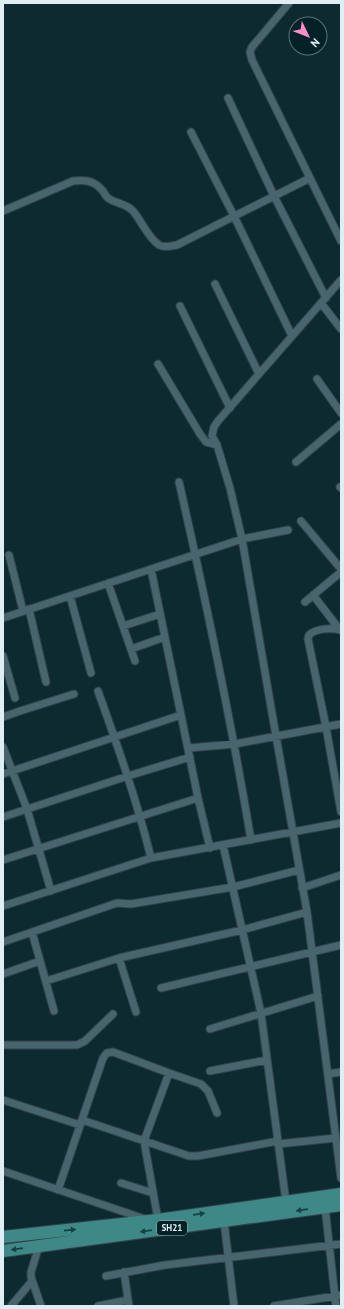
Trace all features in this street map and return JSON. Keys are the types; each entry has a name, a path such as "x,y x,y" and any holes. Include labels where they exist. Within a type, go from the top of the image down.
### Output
{"main road":[{"name":"SH21","path":"3,1251 39,1246 154,1221 341,1194"},
{"name":"SH21","path":"3,1238 107,1231 224,1220 341,1205"}],"street":[{"path":"289,3 252,47 250,52 252,60 341,241"},
{"path":"228,98 323,300 338,320 341,329"},
{"path":"191,132 234,216 292,336"},
{"path":"3,211 73,181 84,180 94,183 108,198 125,205 132,210 153,239 160,245 168,246 177,245 310,178"},
{"path":"341,280 214,427 212,436 217,445 230,488 242,539 307,912 341,1178"},
{"path":"215,284 260,374"},
{"path":"180,306 230,408"},
{"path":"158,364 200,434 206,442 217,445"},
{"path":"317,379 341,413"},
{"path":"296,462 341,424"},
{"path":"179,482 196,554 235,744 251,840"},
{"path":"301,521 341,569"},
{"path":"3,618 242,539 288,530"},
{"path":"9,555 46,682"},
{"path":"151,569 182,714 198,798 210,848"},
{"path":"305,602 341,572"},
{"path":"108,583 135,660"},
{"path":"314,595 341,630"},
{"path":"70,596 91,673"},
{"path":"123,626 160,614"},
{"path":"341,630 312,632 308,639 341,812"},
{"path":"131,649 165,637"},
{"path":"3,656 15,698"},
{"path":"98,691 141,816 151,858"},
{"path":"3,717 74,694"},
{"path":"3,774 182,714"},
{"path":"188,748 235,744 341,724"},
{"path":"3,747 27,809 51,891"},
{"path":"3,817 190,757"},
{"path":"3,860 198,798"},
{"path":"3,906 151,858 341,823"},
{"path":"223,845 261,1013 286,1202"},
{"path":"3,942 117,903 131,904 233,887 299,870"},
{"path":"302,888 341,875"},
{"path":"46,981 119,958 242,930 307,912"},
{"path":"32,932 54,1011"},
{"path":"161,988 341,945"},
{"path":"119,958 136,1012"},
{"path":"3,974 40,961"},
{"path":"210,1029 318,996"},
{"path":"3,1045 77,1045 85,1041 114,1014"},
{"path":"58,1190 106,1053 113,1052 202,1084 208,1091 217,1113"},
{"path":"210,1071 267,1060"},
{"path":"328,1074 341,1072"},
{"path":"3,1171 154,1221 153,1193 144,1141 169,1073"},
{"path":"3,1100 144,1141 189,1156 198,1156 278,1142 336,1138"},
{"path":"121,1183 153,1193"},
{"path":"325,1207 329,1246 338,1295 336,1306"},
{"path":"224,1220 234,1306"},
{"path":"106,1276 165,1265 341,1244"},
{"path":"39,1246 31,1272 32,1281 41,1306"},
{"path":"98,1306 128,1303 124,1272"},
{"path":"11,1306 32,1281"},
{"path":"274,1306 338,1295"}]}
